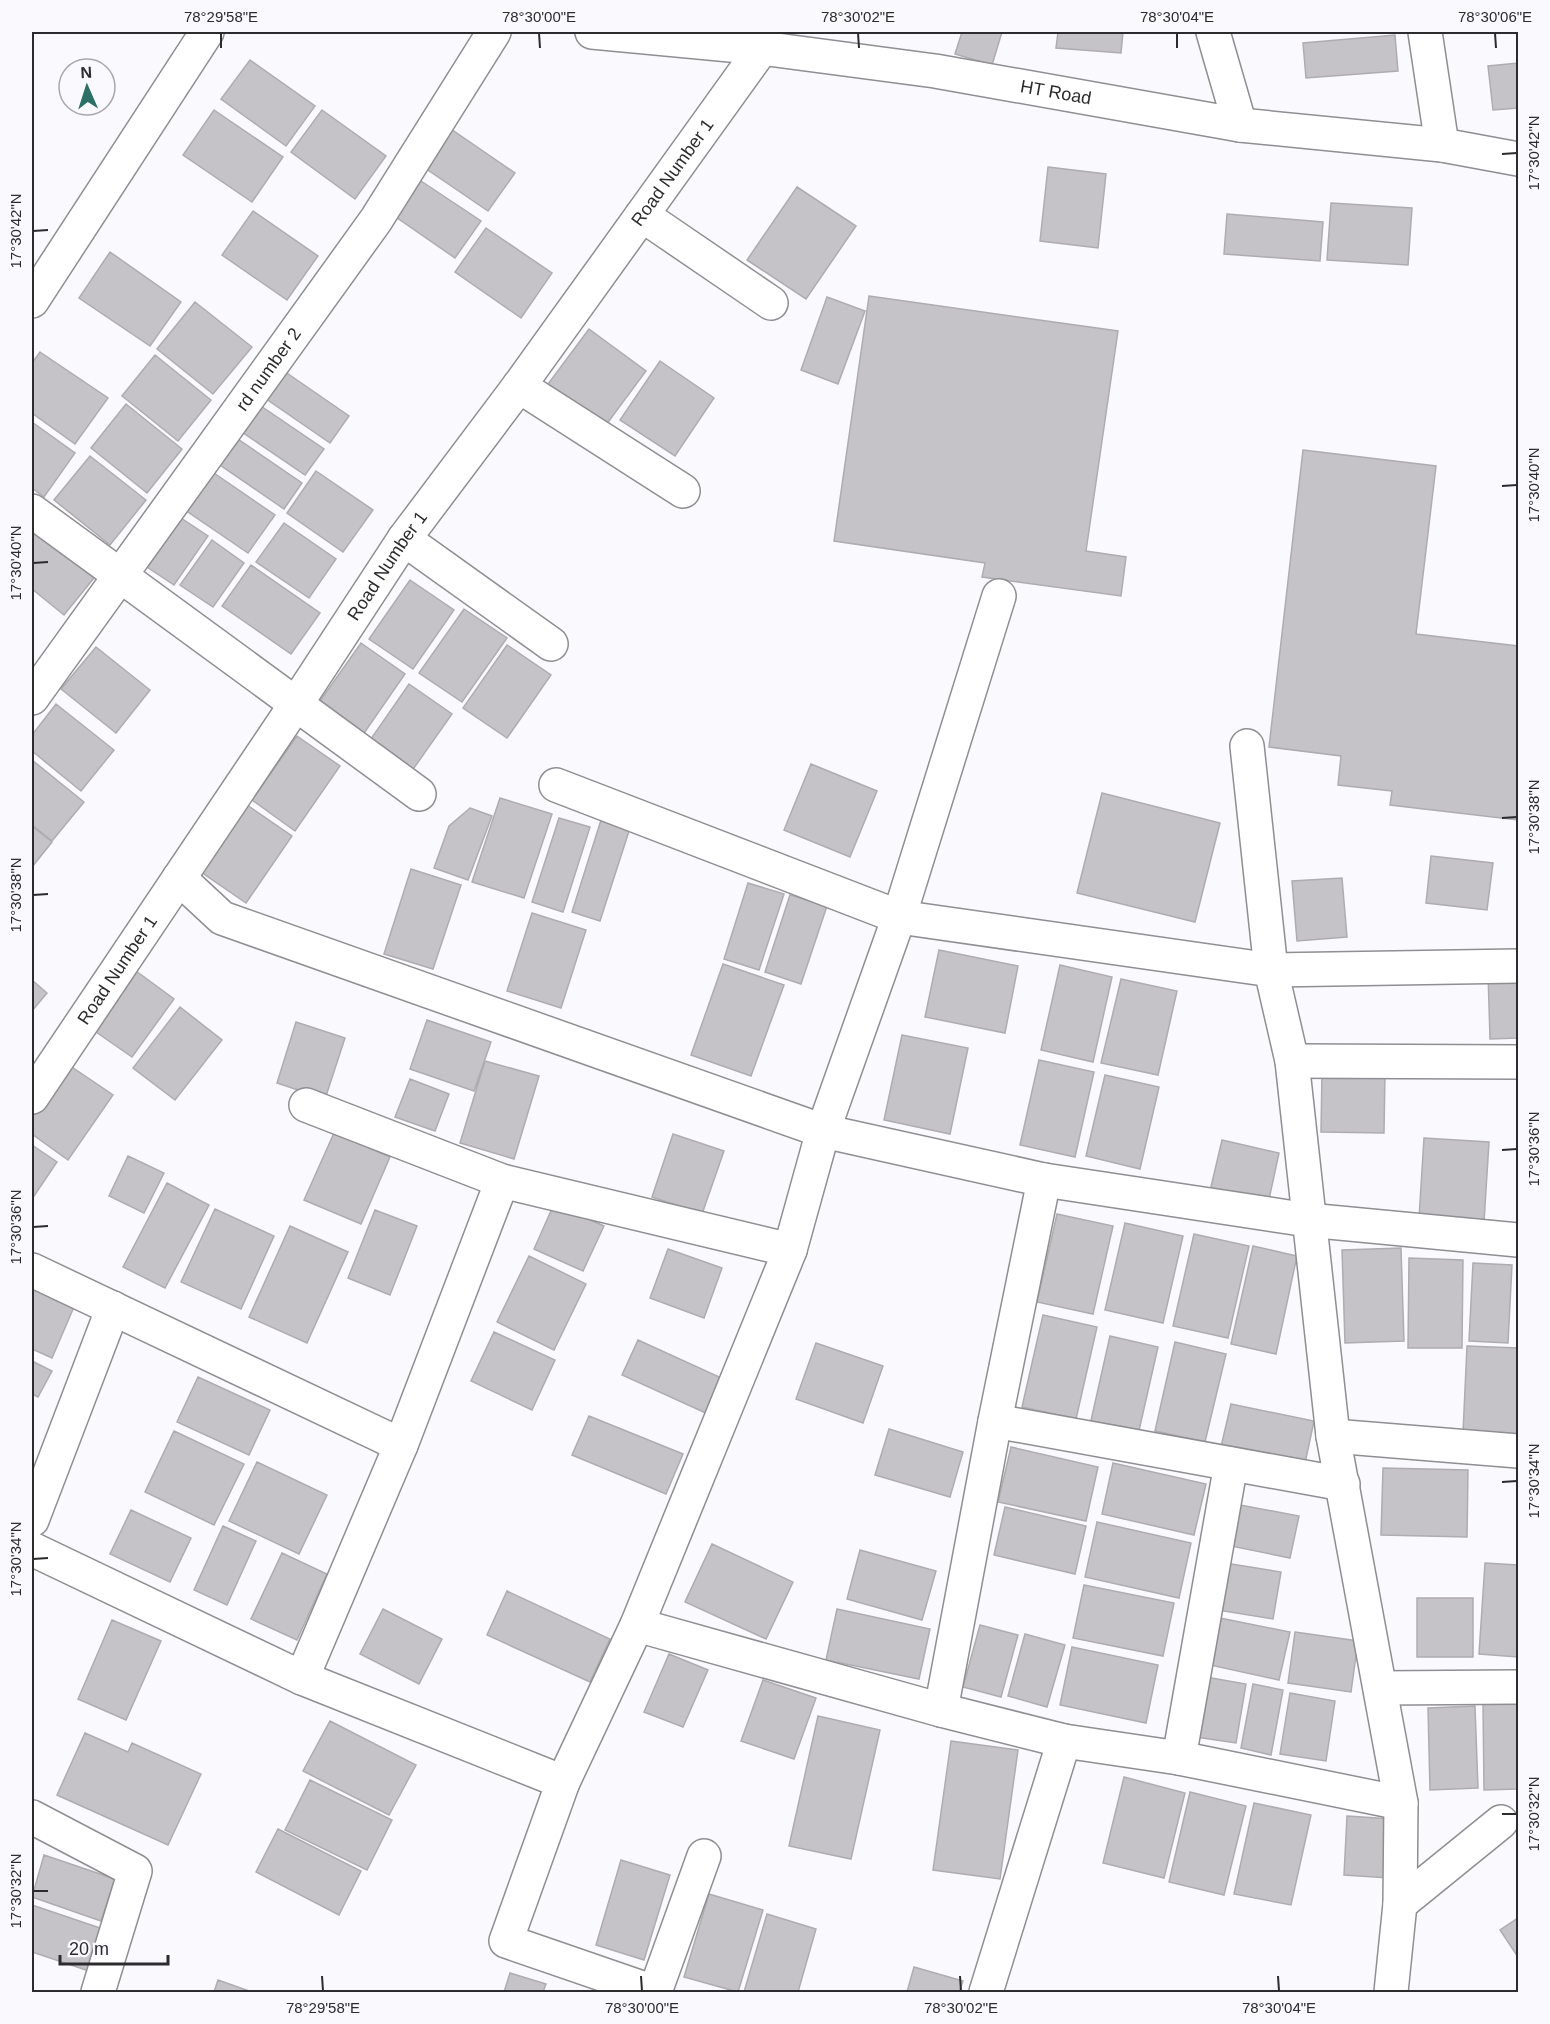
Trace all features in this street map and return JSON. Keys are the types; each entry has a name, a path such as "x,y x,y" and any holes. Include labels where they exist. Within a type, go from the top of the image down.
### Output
{"street":[{"path":"32,301 207,32"},
{"name":"rd number 2","path":"32,698 376,220 494,32"},
{"name":"HT Road","path":"592,32 761,40 1240,126 1442,145 1518,159"},
{"path":"1213,32 1240,126"},
{"path":"1425,32 1442,145"},
{"name":"Road Number 1","path":"32,1097 404,539 519,386 642,215 761,40"},
{"path":"642,215 771,303"},
{"path":"519,386 683,491"},
{"path":"32,510 418,794"},
{"path":"404,539 551,644"},
{"path":"704,1856 654,1992 506,1941 563,1782 637,1625 790,1250 823,1131 899,917 999,596"},
{"path":"1247,746 1271,970 1292,1061 1333,1436 1401,1803 1400,1904 1391,1992"},
{"path":"556,785 899,917 1271,970 1518,966"},
{"path":"179,878 222,918 823,1131 1044,1180 1308,1220 1518,1240"},
{"path":"1292,1061 1518,1062"},
{"path":"306,1105 502,1181 790,1250"},
{"path":"941,1710 995,1421 1044,1180"},
{"path":"303,1677 401,1445 502,1181"},
{"path":"32,1270 401,1445"},
{"path":"32,1520 113,1308"},
{"path":"995,1421 1343,1484"},
{"path":"1333,1436 1518,1451"},
{"path":"1179,1758 1231,1464"},
{"path":"32,1549 303,1677 563,1782"},
{"path":"637,1625 941,1710 1064,1741 1179,1758 1401,1803"},
{"path":"1380,1688 1518,1687"},
{"path":"986,1992 1064,1741"},
{"path":"32,1817 135,1871 98,1992"},
{"path":"1400,1904 1501,1822"}],"building":[{"path":"962,32 1002,32 992,65 955,54"},
{"path":"1058,32 1123,32 1121,53 1056,48"},
{"path":"1395,35 1398,71 1306,78 1303,43"},
{"path":"250,60 315,106 286,146 221,99"},
{"path":"1518,63 1518,108 1493,110 1488,66"},
{"path":"214,110 283,157 252,202 183,155"},
{"path":"322,110 386,156 355,199 291,152"},
{"path":"451,129 515,173 488,211 425,168"},
{"path":"1048,167 1106,174 1098,248 1040,241"},
{"path":"418,179 481,221 455,258 393,215"},
{"path":"797,187 856,226 806,299 747,260"},
{"path":"1331,203 1412,208 1408,265 1327,260"},
{"path":"253,211 318,256 287,300 222,255"},
{"path":"1227,214 1323,222 1320,261 1224,254"},
{"path":"486,228 552,273 521,318 455,272"},
{"path":"110,252 181,302 150,346 79,298"},
{"path":"869,296 1118,331 1086,551 1126,557 1121,596 982,577 985,563 834,541"},
{"path":"827,297 865,311 838,384 801,370"},
{"path":"195,302 252,347 213,394 157,349"},
{"path":"589,329 646,371 606,425 548,384"},
{"path":"40,352 108,398 75,444 32,413 32,363"},
{"path":"155,355 211,400 178,441 122,396"},
{"path":"660,361 714,398 675,456 620,420"},
{"path":"281,369 349,416 330,443 262,396"},
{"path":"126,404 182,449 147,493 91,448"},
{"path":"258,404 324,449 305,475 239,430"},
{"path":"32,422 75,453 44,497 32,488"},
{"path":"235,437 302,483 284,509 217,463"},
{"path":"1303,450 1436,466 1416,634 1518,646 1518,820 1390,805 1392,791 1338,785 1341,756 1269,747"},
{"path":"90,456 146,500 110,545 54,500"},
{"path":"211,471 275,515 248,553 185,510"},
{"path":"316,471 373,510 343,552 287,513"},
{"path":"178,516 208,536 174,585 144,565"},
{"path":"284,523 336,559 309,598 256,562"},
{"path":"40,526 98,573 64,615 32,589 32,536"},
{"path":"212,540 244,563 213,607 180,585"},
{"path":"251,565 320,613 291,654 222,606"},
{"path":"410,580 454,610 413,669 369,639"},
{"path":"464,609 507,638 462,702 419,673"},
{"path":"361,643 405,674 360,739 315,708"},
{"path":"507,645 551,675 507,738 463,708"},
{"path":"96,647 150,690 116,733 61,689"},
{"path":"409,684 452,714 409,775 366,746"},
{"path":"56,704 114,750 81,791 32,751 32,735"},
{"path":"297,736 340,766 295,831 252,800"},
{"path":"32,760 84,802 52,841 32,825"},
{"path":"811,764 877,791 850,857 784,830"},
{"path":"1102,793 1220,823 1195,922 1077,893"},
{"path":"500,798 552,814 524,898 472,882"},
{"path":"247,805 292,836 246,903 201,872"},
{"path":"470,808 492,816 468,880 434,868 449,826"},
{"path":"559,818 590,827 563,912 532,902"},
{"path":"601,820 630,828 600,921 572,912"},
{"path":"32,826 52,842 32,867"},
{"path":"1431,856 1493,863 1487,910 1426,903"},
{"path":"411,869 461,885 433,969 384,954"},
{"path":"1342,878 1347,937 1297,941 1292,881"},
{"path":"748,883 784,894 759,970 724,959"},
{"path":"790,895 827,906 801,984 765,972"},
{"path":"532,913 586,930 561,1008 507,991"},
{"path":"939,950 1018,966 1005,1033 925,1017"},
{"path":"723,964 784,985 751,1076 691,1055"},
{"path":"1060,965 1112,977 1093,1062 1041,1050"},
{"path":"132,968 174,999 132,1057 89,1027"},
{"path":"1518,972 1518,1038 1490,1039 1488,973"},
{"path":"1121,979 1177,991 1158,1075 1101,1063"},
{"path":"32,980 47,993 32,1011"},
{"path":"180,1007 222,1040 175,1100 133,1068"},
{"path":"427,1020 491,1042 474,1091 410,1069"},
{"path":"296,1022 345,1038 325,1099 277,1083"},
{"path":"902,1035 968,1048 950,1134 884,1120"},
{"path":"1039,1060 1094,1072 1075,1157 1020,1145"},
{"path":"485,1061 539,1076 514,1159 460,1143"},
{"path":"66,1063 113,1095 68,1160 32,1134 32,1113"},
{"path":"1322,1072 1385,1073 1384,1133 1321,1132"},
{"path":"1105,1075 1159,1087 1140,1169 1086,1156"},
{"path":"410,1079 449,1094 435,1131 395,1117"},
{"path":"334,1133 390,1157 361,1224 304,1200"},
{"path":"673,1134 724,1151 702,1214 652,1197"},
{"path":"1424,1138 1489,1142 1484,1222 1419,1218"},
{"path":"1222,1140 1279,1153 1268,1204 1210,1191"},
{"path":"32,1145 57,1162 32,1199"},
{"path":"128,1156 164,1173 144,1213 109,1196"},
{"path":"167,1183 209,1205 165,1288 123,1267"},
{"path":"554,1204 604,1226 583,1271 534,1249"},
{"path":"215,1209 274,1236 241,1309 181,1282"},
{"path":"375,1210 417,1226 390,1295 348,1278"},
{"path":"1057,1214 1113,1226 1093,1314 1037,1302"},
{"path":"1125,1223 1183,1236 1163,1323 1105,1310"},
{"path":"290,1226 348,1252 307,1343 249,1317"},
{"path":"1194,1234 1249,1246 1228,1338 1173,1326"},
{"path":"1253,1246 1297,1256 1276,1354 1231,1344"},
{"path":"1401,1248 1404,1341 1345,1343 1342,1250"},
{"path":"668,1249 722,1268 704,1318 650,1298"},
{"path":"529,1256 586,1284 554,1350 497,1322"},
{"path":"1409,1258 1463,1260 1462,1348 1408,1348"},
{"path":"1473,1263 1512,1265 1508,1343 1469,1341"},
{"path":"32,1280 77,1300 52,1358 32,1349"},
{"path":"1043,1315 1097,1327 1076,1419 1022,1407"},
{"path":"494,1332 555,1360 532,1410 471,1381"},
{"path":"1110,1336 1158,1347 1138,1435 1090,1425"},
{"path":"638,1340 726,1380 710,1415 622,1375"},
{"path":"1175,1342 1226,1354 1205,1442 1155,1431"},
{"path":"816,1343 883,1366 863,1423 796,1399"},
{"path":"1467,1346 1518,1348 1518,1436 1463,1433"},
{"path":"32,1361 52,1371 38,1397 32,1394"},
{"path":"198,1377 270,1410 249,1455 177,1422"},
{"path":"1231,1404 1314,1421 1304,1468 1220,1451"},
{"path":"589,1416 683,1454 666,1494 572,1455"},
{"path":"889,1429 963,1452 950,1497 875,1475"},
{"path":"174,1431 244,1464 214,1525 145,1492"},
{"path":"1011,1447 1098,1467 1086,1521 998,1502"},
{"path":"257,1462 327,1495 299,1554 229,1521"},
{"path":"1113,1463 1206,1484 1194,1535 1102,1514"},
{"path":"1383,1468 1468,1470 1467,1537 1381,1535"},
{"path":"1240,1505 1299,1516 1290,1558 1231,1546"},
{"path":"1005,1507 1086,1526 1075,1574 994,1555"},
{"path":"131,1510 191,1538 170,1582 110,1554"},
{"path":"1097,1522 1191,1543 1179,1598 1085,1577"},
{"path":"223,1526 256,1541 227,1605 194,1590"},
{"path":"712,1544 793,1582 766,1639 685,1602"},
{"path":"860,1550 936,1571 922,1620 847,1599"},
{"path":"282,1553 327,1574 297,1640 251,1619"},
{"path":"1225,1563 1281,1572 1273,1619 1217,1610"},
{"path":"1485,1563 1518,1565 1518,1657 1479,1654"},
{"path":"1084,1585 1174,1603 1163,1656 1073,1638"},
{"path":"507,1591 610,1639 590,1682 487,1635"},
{"path":"1417,1598 1473,1598 1473,1657 1417,1657"},
{"path":"383,1609 442,1639 419,1684 360,1654"},
{"path":"837,1609 930,1629 919,1679 826,1660"},
{"path":"1220,1618 1290,1632 1279,1680 1210,1665"},
{"path":"112,1620 161,1641 126,1720 78,1699"},
{"path":"980,1625 1018,1635 1001,1697 963,1687"},
{"path":"1295,1632 1358,1641 1351,1692 1288,1683"},
{"path":"1025,1634 1065,1645 1047,1707 1008,1696"},
{"path":"1072,1647 1158,1665 1146,1723 1060,1705"},
{"path":"669,1654 708,1670 683,1727 644,1712"},
{"path":"1206,1677 1246,1684 1236,1743 1196,1737"},
{"path":"763,1680 816,1698 794,1759 741,1741"},
{"path":"1253,1684 1283,1690 1271,1755 1241,1748"},
{"path":"1290,1693 1335,1701 1326,1761 1280,1754"},
{"path":"1518,1703 1518,1789 1484,1790 1483,1704"},
{"path":"1475,1706 1478,1788 1430,1790 1428,1708"},
{"path":"818,1716 880,1730 851,1859 789,1846"},
{"path":"330,1721 416,1765 389,1815 303,1771"},
{"path":"85,1733 128,1752 132,1743 201,1774 168,1845 57,1795"},
{"path":"951,1741 1018,1750 1000,1879 933,1870"},
{"path":"1124,1777 1185,1793 1164,1878 1103,1863"},
{"path":"310,1780 392,1820 367,1870 285,1830"},
{"path":"1190,1792 1246,1806 1224,1895 1169,1882"},
{"path":"1254,1803 1311,1815 1291,1905 1234,1894"},
{"path":"1347,1816 1392,1819 1389,1878 1344,1875"},
{"path":"278,1829 361,1871 339,1915 256,1872"},
{"path":"44,1855 115,1879 101,1921 32,1897"},
{"path":"621,1860 670,1875 644,1960 596,1945"},
{"path":"709,1894 763,1910 738,1992 684,1977"},
{"path":"32,1905 103,1929 89,1971 32,1952"},
{"path":"767,1914 816,1929 798,1992 744,1992"},
{"path":"1518,1918 1518,1957 1500,1930"},
{"path":"914,1967 963,1981 959,1992 907,1992"},
{"path":"510,1973 546,1984 543,1992 504,1992"},
{"path":"218,1980 252,1992 214,1992"}]}
